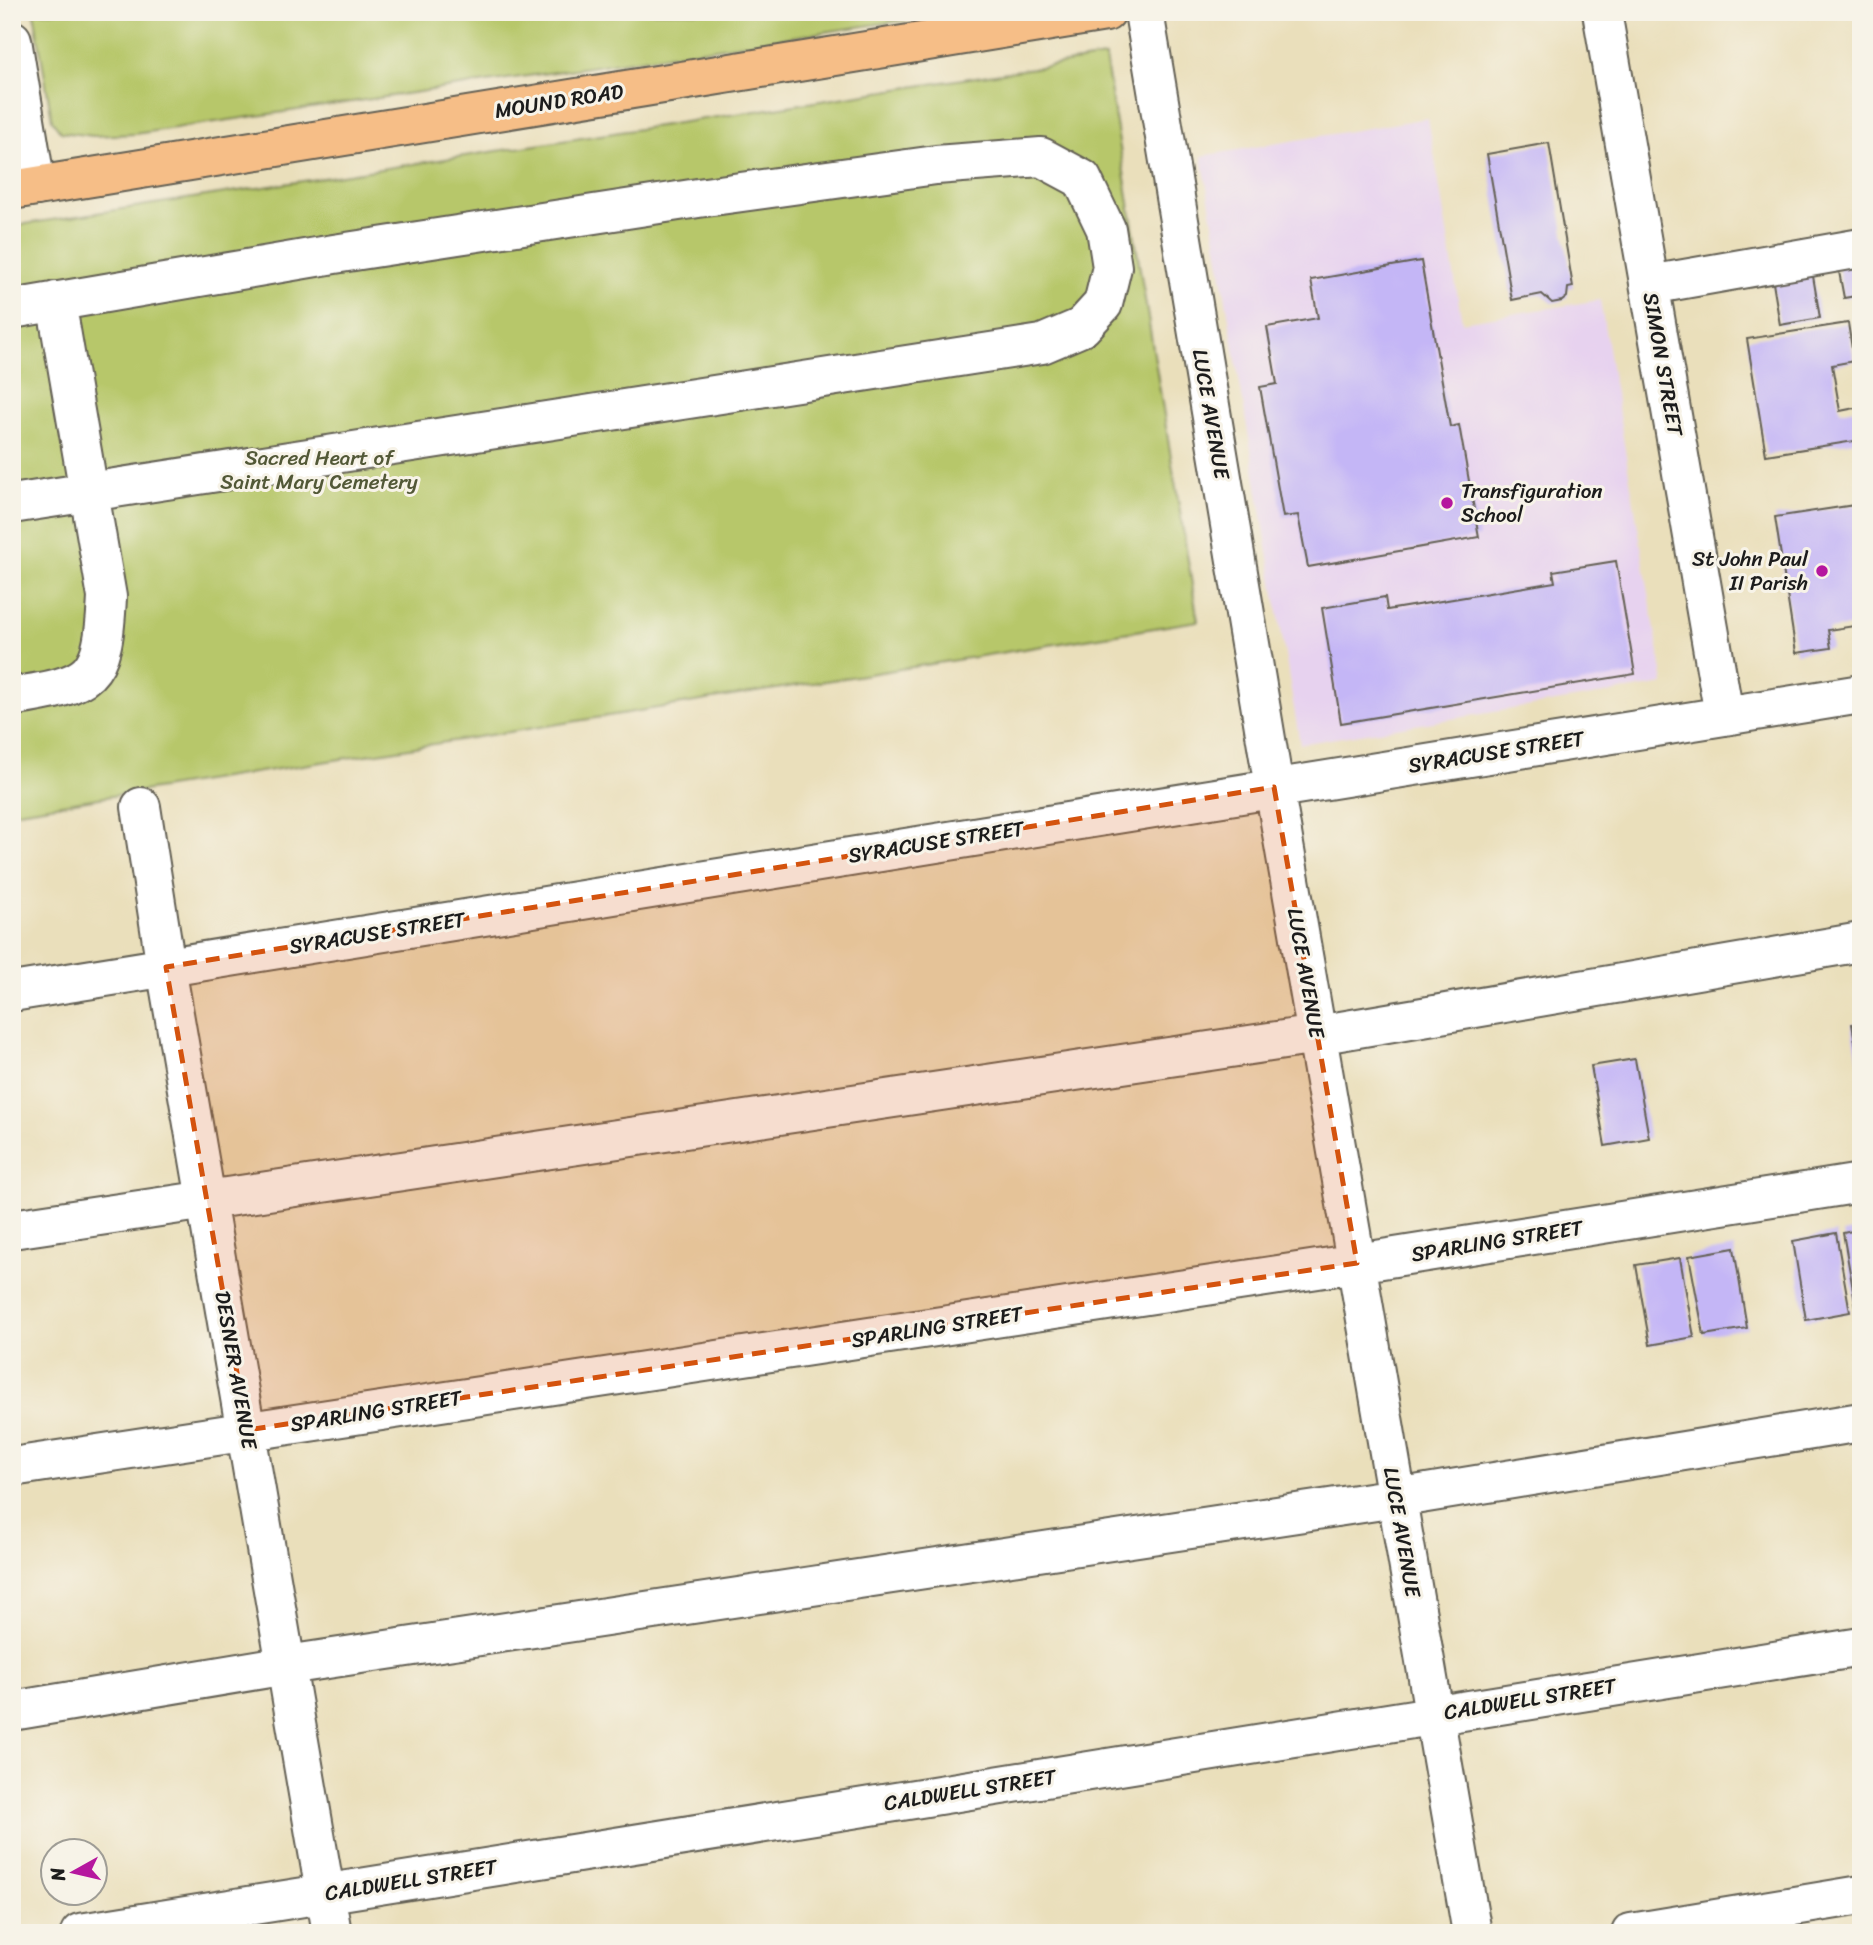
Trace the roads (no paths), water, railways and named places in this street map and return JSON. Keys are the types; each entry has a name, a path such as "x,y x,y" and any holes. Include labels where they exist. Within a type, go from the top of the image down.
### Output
{"main road":[{"name":"MOUND ROAD","path":"24,188 1106,12"}],"street":[{"name":"LUCE AVENUE","path":"1144,12 1274,787 1472,1933"},
{"name":"SIMON STREET","path":"1602,12 1724,715"},
{"path":"12,40 24,188"},
{"path":"12,309 334,254 698,198 936,165 1041,157 1082,179 1106,229 1112,267 1103,304 1082,327 1042,344 12,504"},
{"path":"1650,285 1861,248"},
{"path":"12,697 73,685 97,666 105,639 107,597 56,301"},
{"name":"SYRACUSE STREET","path":"12,992 1861,694"},
{"name":"DESNER AVENUE","path":"141,807 166,967 332,1933"},
{"path":"12,1229 1317,1035 1861,942"},
{"name":"SPARLING STREET","path":"12,1467 1357,1264 1861,1183"},
{"path":"12,1711 287,1665 1396,1498 1861,1422"},
{"name":"CALDWELL STREET","path":"80,1933 1861,1647"},
{"path":"1631,1933 1861,1895"}],"place":[{"name":"Transfiguration School","path":"1447,503"},
{"name":"St John Paul II Parish","path":"1822,571"}],"park label":[{"name":"Sacred Heart of Saint Mary Cemetery","path":"319,470"}]}
